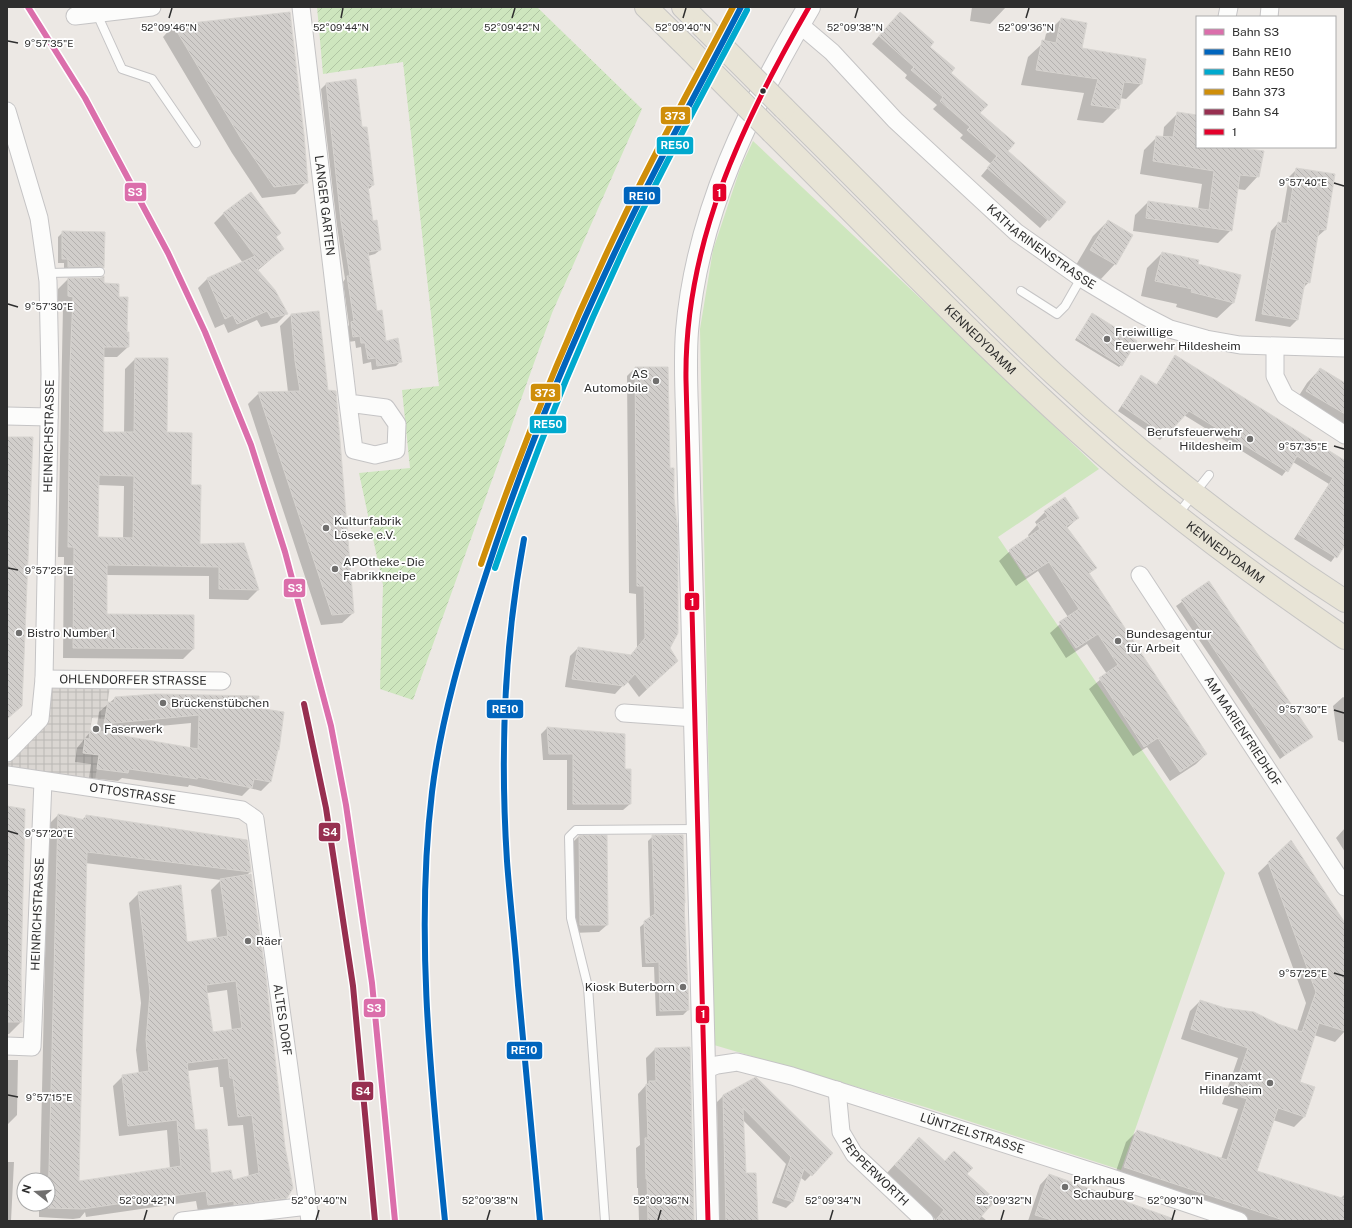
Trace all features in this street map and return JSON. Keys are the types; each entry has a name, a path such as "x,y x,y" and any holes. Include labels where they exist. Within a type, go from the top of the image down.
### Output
{"main road":[{"name":"KENNEDYDAMM","path":"646,7 989,348 1127,474 1285,596 1345,638"},
{"path":"683,7 1055,375 1144,454 1194,494 1314,581 1345,601"}],"street":[{"path":"74,16 152,7"},
{"name":"LANGER GARTEN","path":"301,7 348,404"},
{"path":"708,1221 686,410 687,331 690,305 710,214 729,159 757,101 804,16"},
{"name":"KATHARINENSTRASSE","path":"804,16 832,52 895,120 1016,232 1081,278 1170,330 1206,339 1240,345 1345,348"},
{"name":"HEINRICHSTRASSE","path":"7,111 39,218 47,273 50,374 44,679 40,719 7,753"},
{"path":"1275,347 1275,376 1285,396 1345,434"},
{"path":"7,416 49,418"},
{"name":"AM MARIENFRIEDHOF","path":"1140,575 1345,887"},
{"name":"OHLENDORFER STRASSE","path":"44,679 222,682"},
{"path":"624,713 695,718"},
{"name":"OTTOSTRASSE","path":"7,776 242,810 255,819"},
{"name":"HEINRICHSTRASSE","path":"7,1046 32,1047 43,781"},
{"name":"ALTES DORF","path":"255,819 309,1214"},
{"name":"LÜNTZELSTRASSE","path":"704,1070 717,1065 737,1062 837,1090 1109,1177 1239,1221"},
{"name":"PEPPERWORTH","path":"837,1090 841,1132 854,1154 925,1221"},
{"path":"182,1221 309,1214"}],"lane":[{"path":"97,14 122,69 152,79 196,143"},
{"path":"47,273 100,272"},
{"path":"1021,291 1057,314 1065,306 1081,278"},
{"path":"1178,514 1209,475"},
{"path":"605,1221 588,987 571,918 569,837 576,830 698,829"}],"green space":[{"path":"317,7 537,7 642,109 552,313 413,700 380,689 383,585 359,473 410,468 402,390 439,386 403,62 323,74"},
{"path":"753,141 1099,469 998,537 1225,873 1121,1170 925,1107 714,1045 700,329 713,250 740,169"}],"shaded area":[{"path":"44,679 111,680 105,719 92,718 89,739 85,739 83,753 99,755 94,787 7,775 7,753 40,719"}],"building":[{"path":"290,12 308,183 274,187 243,142 173,25"},
{"path":"900,12 934,42 930,47 955,68 951,73 988,105 980,113 1015,143 1008,151 1066,202 1049,221 987,168 997,156 967,130 970,127 940,101 943,97 911,70 914,67 879,36"},
{"path":"1061,18 1087,23 1082,48 1146,59 1142,84 1124,82 1119,109 1091,105 1098,79 1036,70 1042,40 1056,43"},
{"path":"356,79 362,127 367,127 374,185 368,186 373,221 377,220 381,250 368,252 377,311 382,310 386,341 398,338 402,362 377,366 376,358 368,359 365,343 361,343 360,336 353,337 351,322 354,321 347,276 350,276 341,221 326,83"},
{"path":"1177,112 1196,115 1196,148 1242,148 1264,151 1259,177 1240,175 1232,231 1146,218 1148,201 1209,210 1214,171 1153,161 1156,136 1173,137"},
{"path":"1296,168 1335,174 1326,230 1319,229 1310,283 1305,282 1298,320 1262,314 1278,222 1287,224"},
{"path":"251,192 281,233 276,237 284,249 257,269 275,290 288,314 271,318 267,311 237,324 233,315 225,319 207,278 255,256 223,213"},
{"path":"1108,220 1133,235 1116,265 1090,250"},
{"path":"62,231 105,232 104,268 100,266 68,267 68,259 62,259"},
{"path":"1162,252 1199,260 1198,264 1241,275 1234,303 1191,292 1192,289 1155,281"},
{"path":"104,276 104,283 119,284 119,297 128,297 127,332 129,332 129,347 104,347 103,432 134,432 135,358 168,358 167,432 192,433 191,485 201,485 200,544 244,543 259,590 219,589 219,567 107,565 107,614 194,615 194,649 73,648 74,547 68,547 70,365 73,297 68,296 68,278 100,278","holes":["99,475 134,476 133,538 98,537"]},
{"path":"319,311 328,390 336,391 354,613 332,615 258,392 300,391 295,361 291,314"},
{"name":"Freiwillige Feuerwehr Hildesheim","path":"1092,313 1137,341 1122,366 1077,338"},
{"path":"1175,355 1344,460 1345,459 1345,545 1337,558 1298,534 1333,478 1297,456 1288,472 1189,411 1166,436 1122,406 1141,375 1157,385"},
{"path":"635,367 668,367 670,468 674,468 674,499 678,531 678,633 670,648 678,661 647,689 635,674 624,686 572,679 578,647 631,655 645,638 644,586 637,586"},
{"path":"1320,368 1345,383 1345,414 1306,391"},
{"path":"7,437 33,437 22,706 7,719"},
{"name":"Bundesagentur für Arbeit","path":"1065,497 1079,518 1066,526 1097,568 1089,573 1207,754 1180,772 1158,738 1144,747 1099,678 1118,665 1098,634 1076,648 1059,622 1079,609 1049,562 1026,576 1009,550 1040,529 1037,524 1048,517 1044,511"},
{"path":"1209,581 1313,737 1285,755 1181,600"},
{"path":"156,694 259,696 258,708 284,712 279,750 271,782 254,779 252,788 198,777 197,779 129,769 128,773 97,769 99,755 83,753 85,738 89,739 90,730 198,749 199,715 104,724 108,702 114,703 115,697"},
{"path":"547,727 625,734 625,769 631,769 631,804 573,804 573,754 549,754"},
{"path":"7,806 25,809 21,973 22,1022 7,1022"},
{"path":"58,814 85,820 86,815 247,840 251,872 87,852 79,1181 181,1166 177,1120 128,1126 122,1075 149,1071 146,1040 150,992 138,892 181,885 187,942 228,936 220,879 251,874 266,977 285,1147 293,1188 287,1198 234,1205 234,1201 208,1205 206,1191 83,1209 56,1208 56,1172 49,1172","holes":["236,981 242,1028 213,1032 206,985","228,1058 230,1078 233,1078 238,1117 252,1115 259,1173 233,1180 231,1170 211,1173 207,1129 195,1130 187,1063"]},
{"path":"579,835 607,835 608,925 580,925"},
{"path":"652,835 683,835 684,903 689,1010 660,1011 659,962 646,963 644,921 655,914"},
{"path":"1291,840 1345,923 1345,1031 1319,1023 1300,1082 1315,1087 1305,1117 1278,1108 1257,1171 1345,1199 1345,1221 1286,1221 1124,1167 1137,1130 1227,1160 1247,1099 1232,1094 1248,1048 1191,1029 1200,1000 1225,1008 1254,1012 1278,1024 1302,1032 1316,992 1268,862"},
{"path":"690,1047 694,1221 648,1221 645,1138 648,1138 646,1084 649,1084 649,1081 656,1081 655,1048"},
{"path":"756,1077 833,1153 812,1176 804,1169 793,1202 777,1197 791,1157 743,1108 746,1173 756,1173 758,1221 726,1221 723,1095"},
{"path":"919,1137 945,1161 954,1151 973,1168 967,1174 996,1200 977,1221 935,1221 944,1210 895,1165"},
{"name":"Parkhaus Schauburg","path":"1049,1174 1174,1219 1174,1221 1055,1221 1035,1215"}],"rail line":[{"name":"S3","path":"28,7 85,98 168,253 205,332 251,445 285,552 331,726 346,805 372,983 395,1221"},
{"name":"373","path":"481,564 512,478 546,392 600,266 647,170 733,7"},
{"name":"RE10","path":"445,1221 430,1060 425,953 425,899 427,845 432,792 447,709 469,628 516,486 568,356 606,271 640,201 741,7"},
{"name":"RE50","path":"495,568 542,440 594,314 660,176 747,10"},
{"name":"RE10","path":"524,539 517,579 508,659 505,699 504,780 508,876 540,1221"},
{"name":"S4","path":"304,704 326,808 353,986 375,1221"}],"transit line":[{"name":"1","path":"708,1221 686,380 688,330 695,281 706,233 722,186 740,140 761,95 809,7"}],"place":[{"name":"Freiwillige Feuerwehr Hildesheim","path":"1107,339"},
{"name":"AS Automobile","path":"656,381"},
{"name":"Berufsfeuerwehr Hildesheim","path":"1250,439"},
{"name":"Kulturfabrik Löseke e.V.","path":"326,528"},
{"name":"APOtheke - Die Fabrikkneipe","path":"335,569"},
{"name":"Bistro Number 1","path":"19,633"},
{"name":"Bundesagentur für Arbeit","path":"1118,641"},
{"name":"Brückenstübchen","path":"163,703"},
{"name":"Faserwerk","path":"96,729"},
{"name":"Räer","path":"248,941"},
{"name":"Kiosk Buterborn","path":"683,987"},
{"name":"Finanzamt Hildesheim","path":"1270,1083"},
{"name":"Parkhaus Schauburg","path":"1065,1187"}]}
